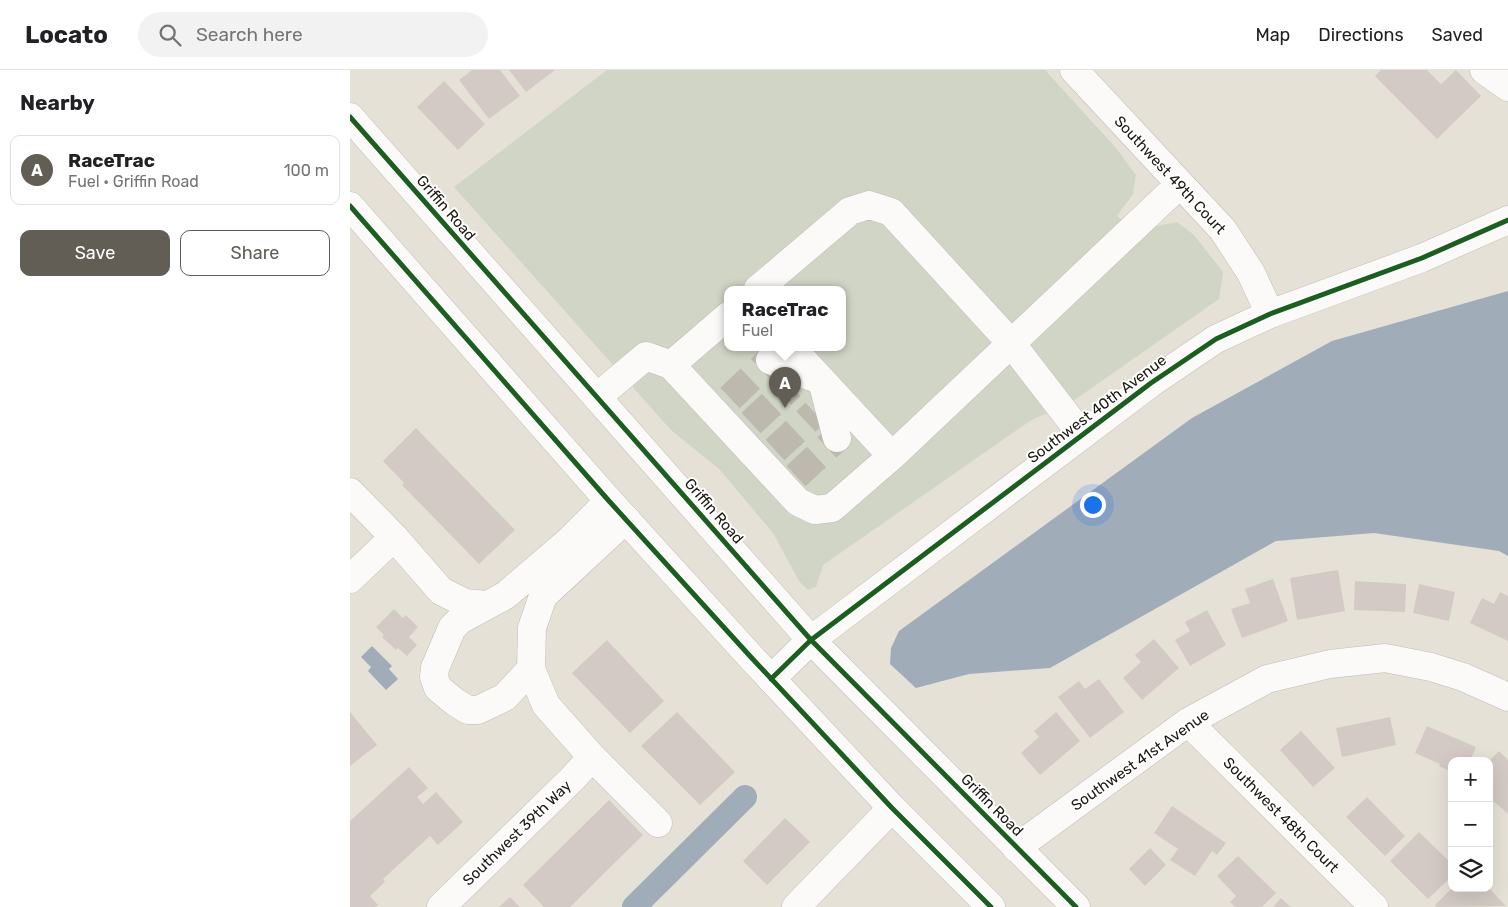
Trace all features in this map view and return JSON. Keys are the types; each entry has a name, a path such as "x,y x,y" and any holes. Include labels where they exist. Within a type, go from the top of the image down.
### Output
{"street":[{"name":"Southwest 49th Court","path":"1074,70 1223,230 1251,273 1270,314"},
{"path":"1484,70 1508,87"},
{"name":"Griffin Road","path":"350,117 811,640 1076,907"},
{"path":"730,398 762,451 798,502 814,510 832,508 892,456 1180,184"},
{"path":"762,286 850,211 869,205 891,212 1011,343 1082,435"},
{"path":"350,206 618,510 771,679 892,808 991,907"},
{"name":"Southwest 40th Avenue","path":"771,679 811,640 1150,383 1216,339 1270,314 1422,258 1508,220"},
{"path":"671,365 724,319"},
{"path":"780,353 822,381 892,456"},
{"path":"597,398 646,356 671,365 762,451 796,476"},
{"path":"791,386 822,381"},
{"path":"815,413 822,381"},
{"path":"822,381 836,438"},
{"path":"751,423 762,451"},
{"path":"350,492 394,537 441,591 466,603 487,606"},
{"path":"531,670 497,702 478,710 468,710 438,688 434,677 435,668 452,628 460,620 506,594 570,540 618,510"},
{"path":"618,510 543,596 532,628 531,670 546,705 592,757 658,823"},
{"path":"350,579 394,537"},
{"path":"441,591 452,628"},
{"name":"Southwest 41st Avenue","path":"1016,848 1188,722 1267,679 1330,664 1385,658 1431,667 1463,677 1508,697"},
{"path":"497,702 546,705"},
{"name":"Southwest 48th Court","path":"1188,722 1374,907"},
{"name":"Southwest 39th Way","path":"442,907 592,757"},
{"path":"796,907 892,808"}],"green space":[{"path":"607,70 1045,70 1116,148 1136,175 1133,194 1117,216 1143,236 1152,227 1177,222 1194,235 1223,272 1219,299 1076,399 1030,421 823,565 816,587 808,590 799,581 773,533 720,470 671,430 454,187"}],"water":[{"path":"1508,291 1508,556 1499,551 1374,533 1276,541 1050,668 969,674 916,688 890,664 891,648 899,631 1192,418 1332,341"},
{"path":"372,646 392,666 389,669 398,679 386,690 368,671 371,667 361,657"}],"building":[{"path":"472,70 500,70 520,96 489,119 459,80"},
{"path":"509,70 555,70 526,92"},
{"path":"1381,70 1427,70 1441,84 1456,70 1481,96 1437,139 1375,76"},
{"path":"444,81 485,124 458,150 417,107"},
{"path":"416,428 515,530 479,564 402,485 404,483 383,461"},
{"path":"1338,570 1345,611 1297,620 1290,578"},
{"path":"1273,579 1288,621 1242,638 1231,609 1250,603 1245,589"},
{"path":"1355,581 1406,584 1405,612 1354,610"},
{"path":"1419,584 1455,592 1449,621 1413,613"},
{"path":"1500,592 1508,596 1508,641 1470,623 1482,598 1494,604"},
{"path":"394,609 403,618 406,615 418,627 409,637 417,645 407,656 398,648 396,650 382,637 384,635 376,627"},
{"path":"1207,610 1226,645 1190,666 1175,640 1190,631 1185,622"},
{"path":"1154,639 1179,668 1142,700 1123,678 1141,662 1135,655"},
{"path":"607,640 664,701 630,733 572,673"},
{"path":"1099,679 1124,712 1090,738 1058,697 1079,681 1085,689"},
{"path":"350,712 377,745 350,766"},
{"path":"677,712 735,772 700,805 641,746"},
{"path":"1056,712 1080,741 1040,775 1021,753 1039,737 1034,731"},
{"path":"1390,717 1396,745 1342,757 1336,728"},
{"path":"1427,726 1476,747 1472,757 1448,757 1448,770 1439,766 1440,764 1415,753"},
{"path":"1301,731 1335,768 1313,787 1280,750"},
{"path":"1499,751 1508,760 1508,814 1493,801 1493,757"},
{"path":"409,767 428,788 417,797 423,804 436,792 463,822 438,845 430,836 383,879 385,882 370,896 378,905 375,907 350,907 350,821"},
{"path":"1367,797 1405,836 1385,856 1346,817"},
{"path":"609,800 643,835 570,907 544,907 523,885"},
{"path":"1172,806 1226,843 1217,855 1212,851 1195,876 1170,860 1178,849 1154,833"},
{"path":"785,818 810,842 767,885 743,861"},
{"path":"1419,832 1448,860 1448,880 1428,899 1390,861"},
{"path":"1150,848 1166,865 1145,886 1129,869"},
{"path":"1238,856 1276,893 1262,907 1235,907 1230,902 1236,896 1217,876"},
{"path":"1448,892 1493,892 1506,906 1437,907 1435,905"},
{"path":"510,897 520,907 499,907"},
{"path":"1281,898 1291,907 1273,907"}],"waterway":[{"path":"634,907 745,797"}],"tunnel":[{"path":"730,398 770,360"},
{"path":"751,423 791,386"},
{"path":"775,450 815,413"},
{"path":"796,476 837,438"}],"cycle path":[{"path":"350,117 811,640 1076,907"},
{"path":"350,206 609,501 749,655 892,808 991,907"},
{"path":"771,679 811,640 1151,383 1216,339 1270,314 1422,258 1508,220"}],"place":[{"name":"RaceTrac","path":"785,408"}]}
